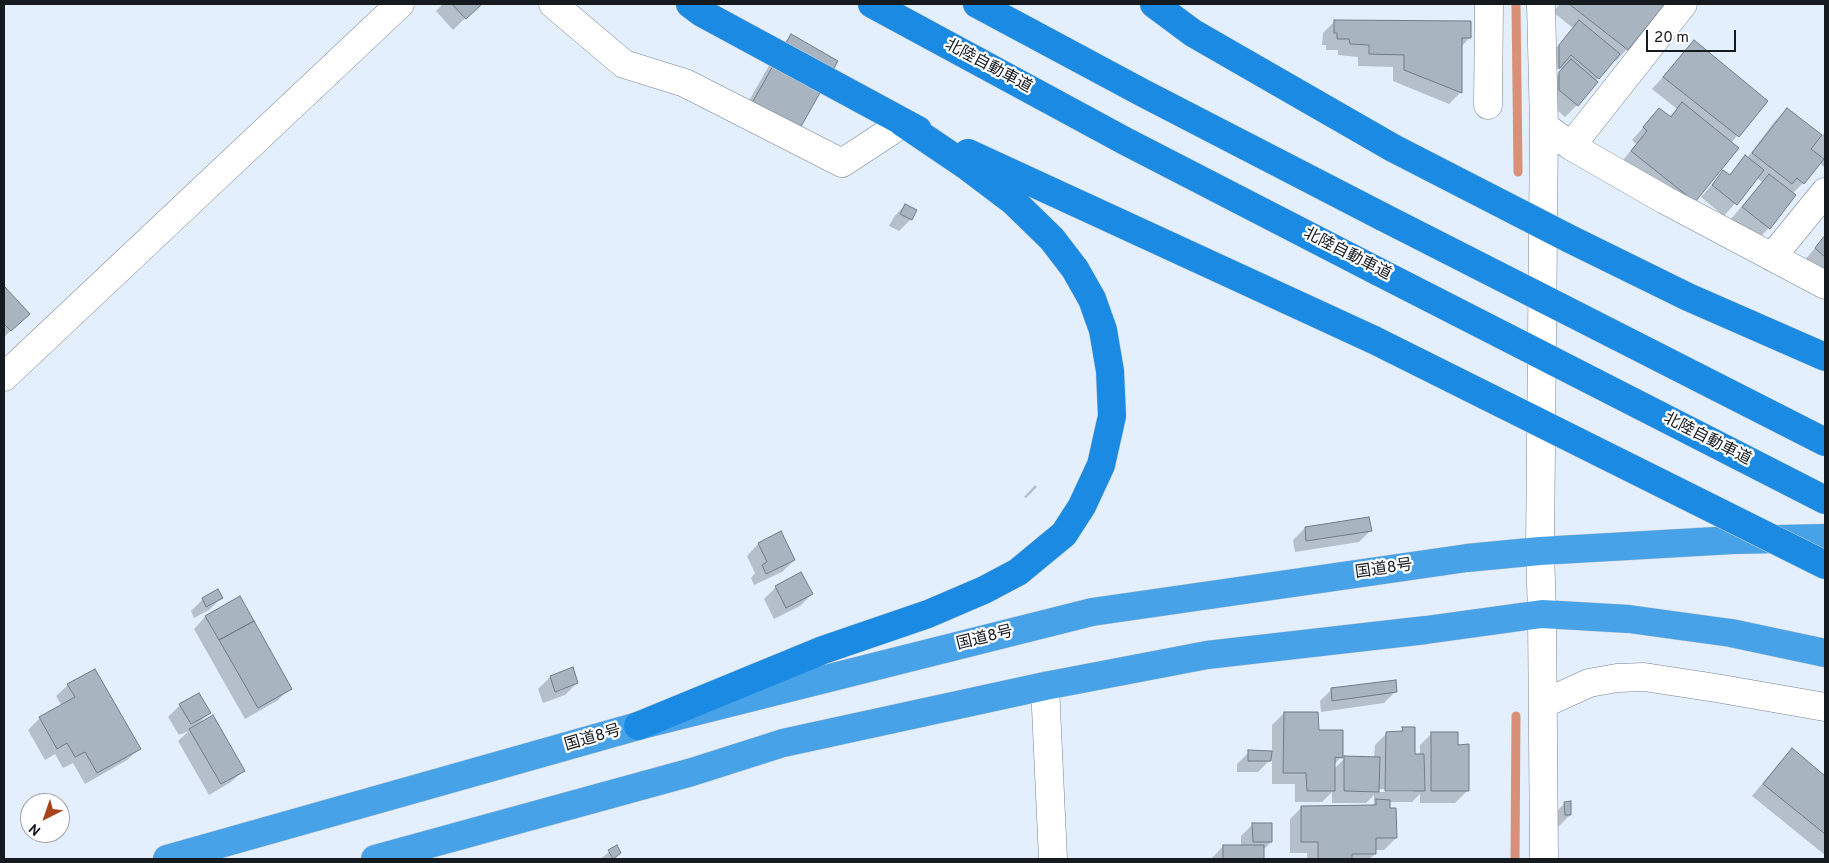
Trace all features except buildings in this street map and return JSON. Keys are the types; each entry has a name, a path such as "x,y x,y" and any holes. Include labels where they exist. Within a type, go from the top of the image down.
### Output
{"highway":[{"path":"690,4 702,13 902,123 1374,340 1825,565"},
{"name":"北陸自動車道","path":"872,4 1125,141 1825,500"},
{"path":"977,4 1143,93 1383,217 1825,442"},
{"path":"1154,4 1193,33 1393,148 1688,297 1825,357"},
{"path":"638,726 823,650 928,614 984,590 1018,572 1064,534 1082,506 1101,464 1112,416 1110,371 1103,330 1092,299 1075,269 1052,239 1013,201 968,167 902,123"},
{"name":"国道8号","path":"167,859 638,726 1092,612 1467,558 1733,540 1825,538"},
{"path":"375,859 692,772 783,743 1045,686 1207,655 1426,630 1542,614 1630,619 1731,633 1825,653"}],"street":[{"path":"4,377 400,4"},
{"path":"553,4 624,64 685,83 842,163 902,123"},
{"path":"1488,105 1489,4"},
{"path":"1541,4 1544,126 1540,552 1544,859"},
{"path":"1571,146 1683,4"},
{"path":"1544,126 1571,146 1665,200 1825,284"},
{"path":"1772,257 1825,192"},
{"path":"1543,704 1589,684 1617,678 1644,678 1716,688 1825,707"},
{"path":"1045,686 1052,859"}],"waterway":[{"path":"1516,4 1518,172"},
{"path":"1515,859 1516,716"}]}
